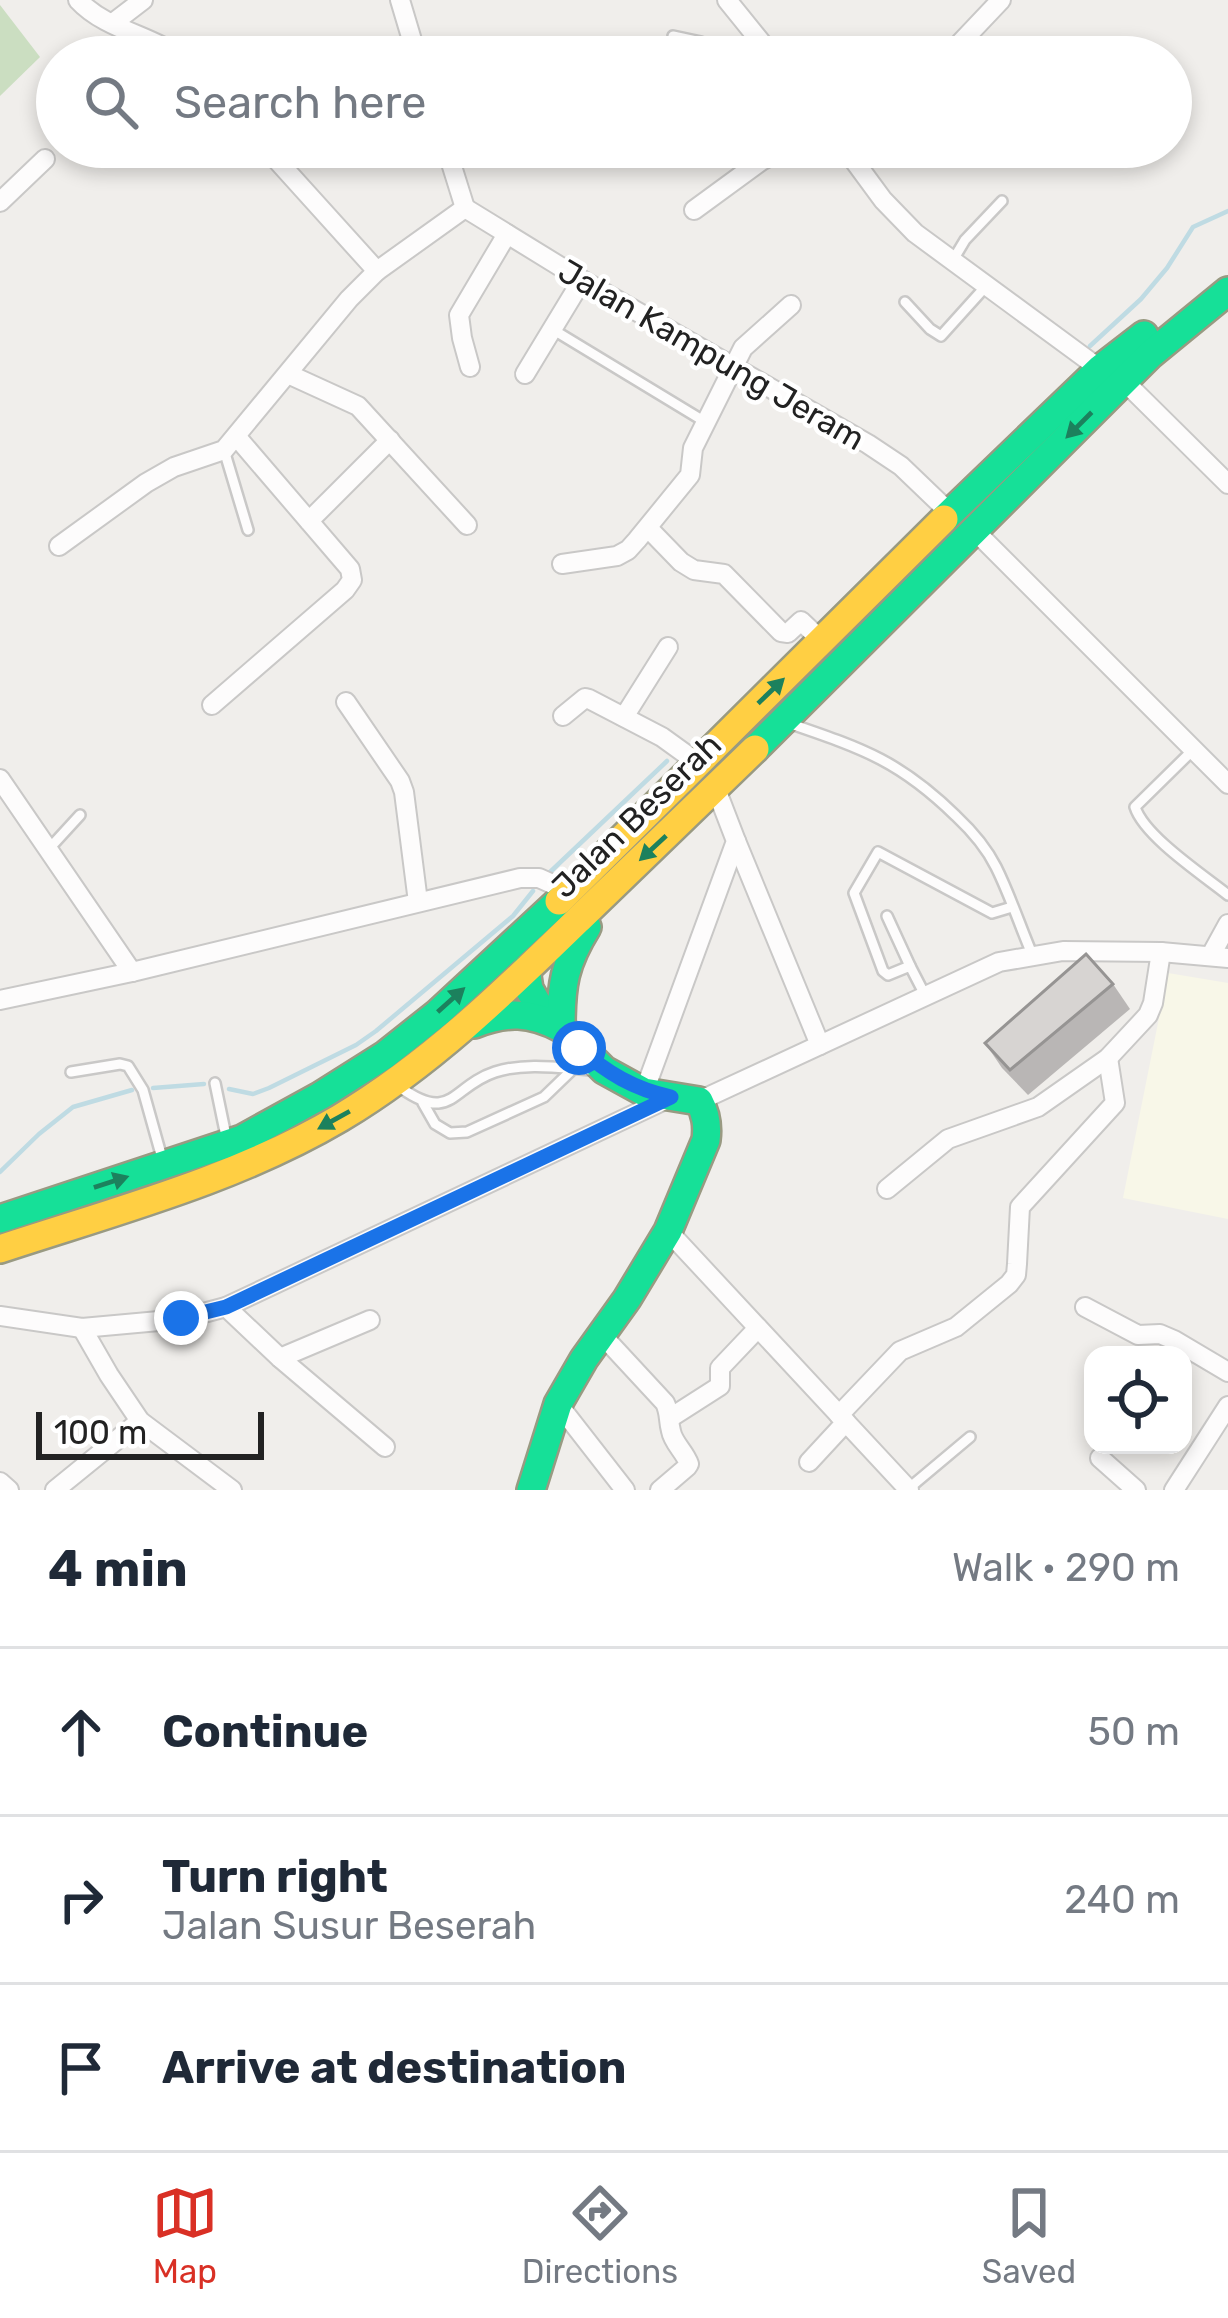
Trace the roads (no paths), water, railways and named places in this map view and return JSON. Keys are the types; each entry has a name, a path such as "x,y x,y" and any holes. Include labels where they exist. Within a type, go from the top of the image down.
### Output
{"main road":[{"name":"Jalan Beserah","path":"0,1249 252,1163 335,1121 395,1083 463,1028 716,789 974,530 1176,310 1228,276"},
{"name":"Jalan Beserah","path":"0,1220 242,1139 385,1055 530,930 950,513 1112,375 1150,354 1228,291"},
{"path":"561,1028 561,973 614,885"},
{"path":"530,930 529,989 547,1014 604,1070 707,1114 706,1139 668,1232 558,1404 531,1490"},
{"path":"491,965 526,969"},
{"path":"463,1028 522,1012 561,1028"}],"street":[{"path":"78,0 95,16 143,36"},
{"path":"113,23 143,0"},
{"path":"400,0 411,36"},
{"path":"727,0 755,36"},
{"path":"967,36 1001,0"},
{"path":"0,202 36,168"},
{"path":"285,168 377,271"},
{"path":"59,546 146,483 230,443 377,271 465,208 453,168"},
{"path":"694,210 751,168"},
{"path":"865,168 884,200 915,233 1112,375 1228,484"},
{"name":"Jalan Kampung Jeram","path":"465,208 868,444 901,466 950,513"},
{"path":"470,367 459,315 507,234"},
{"path":"525,374 582,280"},
{"path":"562,564 617,556 648,528 690,475 693,448 743,348 791,305"},
{"path":"288,374 358,406 467,525"},
{"path":"309,521 390,440"},
{"path":"212,705 352,580 350,569 309,521 230,443"},
{"path":"648,528 694,570 724,574 781,632 788,633 801,621 822,641"},
{"path":"974,530 1228,784"},
{"path":"624,717 668,647"},
{"path":"563,716 585,698 662,737 698,763"},
{"path":"346,701 404,792 418,902"},
{"path":"0,779 133,972"},
{"path":"716,789 820,1046"},
{"path":"672,1097 736,841"},
{"path":"0,1000 520,878 538,878 568,891"},
{"path":"0,1316 82,1328 181,1318 226,1307 672,1097 820,1046 981,969 1032,954 1063,951 1219,956 1228,923"},
{"path":"886,1189 948,1139 1039,1107 1108,1058 1154,1003 1161,952"},
{"path":"809,1462 900,1351 956,1327 1016,1275 1020,1207 1115,1102 1108,1058"},
{"path":"668,1232 909,1489"},
{"path":"226,1307 385,1447"},
{"path":"1085,1307 1138,1335 1160,1334 1174,1340 1228,1372"},
{"path":"280,1358 370,1320"},
{"path":"82,1328 140,1421 232,1490"},
{"path":"670,1418 720,1387 720,1368 758,1328"},
{"path":"602,1335 664,1403 671,1436 689,1464 660,1490"},
{"path":"558,1404 625,1490"},
{"path":"1192,1443 1228,1406"},
{"path":"55,1490 140,1421"},
{"path":"1174,1490 1187,1454"},
{"path":"1100,1458 1136,1490"},
{"path":"0,1482 9,1490"}],"lane":[{"path":"952,260 1003,201"},
{"path":"905,302 941,336 986,285"},
{"path":"552,329 707,423"},
{"path":"230,443 248,530"},
{"path":"785,722 865,750 923,785 977,837 996,866 1032,954"},
{"path":"1193,749 1136,807 1136,814 1228,896"},
{"path":"47,851 80,815"},
{"path":"910,966 888,975 883,971 854,892 878,852 992,913 1012,907"},
{"path":"887,916 925,995"},
{"path":"71,1072 128,1066 143,1090 164,1165"},
{"path":"422,1103 446,1102 492,1073 527,1066 604,1070"},
{"path":"395,1083 422,1103 434,1124 450,1133 467,1132 544,1097 573,1069"},
{"path":"215,1083 228,1144"},
{"path":"909,1489 970,1437"}],"waterway":[{"path":"1090,346 1141,299 1193,227 1228,211"},
{"path":"549,873 667,761"},
{"path":"229,1089 253,1094 356,1045 513,916 533,891"},
{"path":"153,1088 204,1084"},
{"path":"0,1172 73,1107 132,1090"}]}
